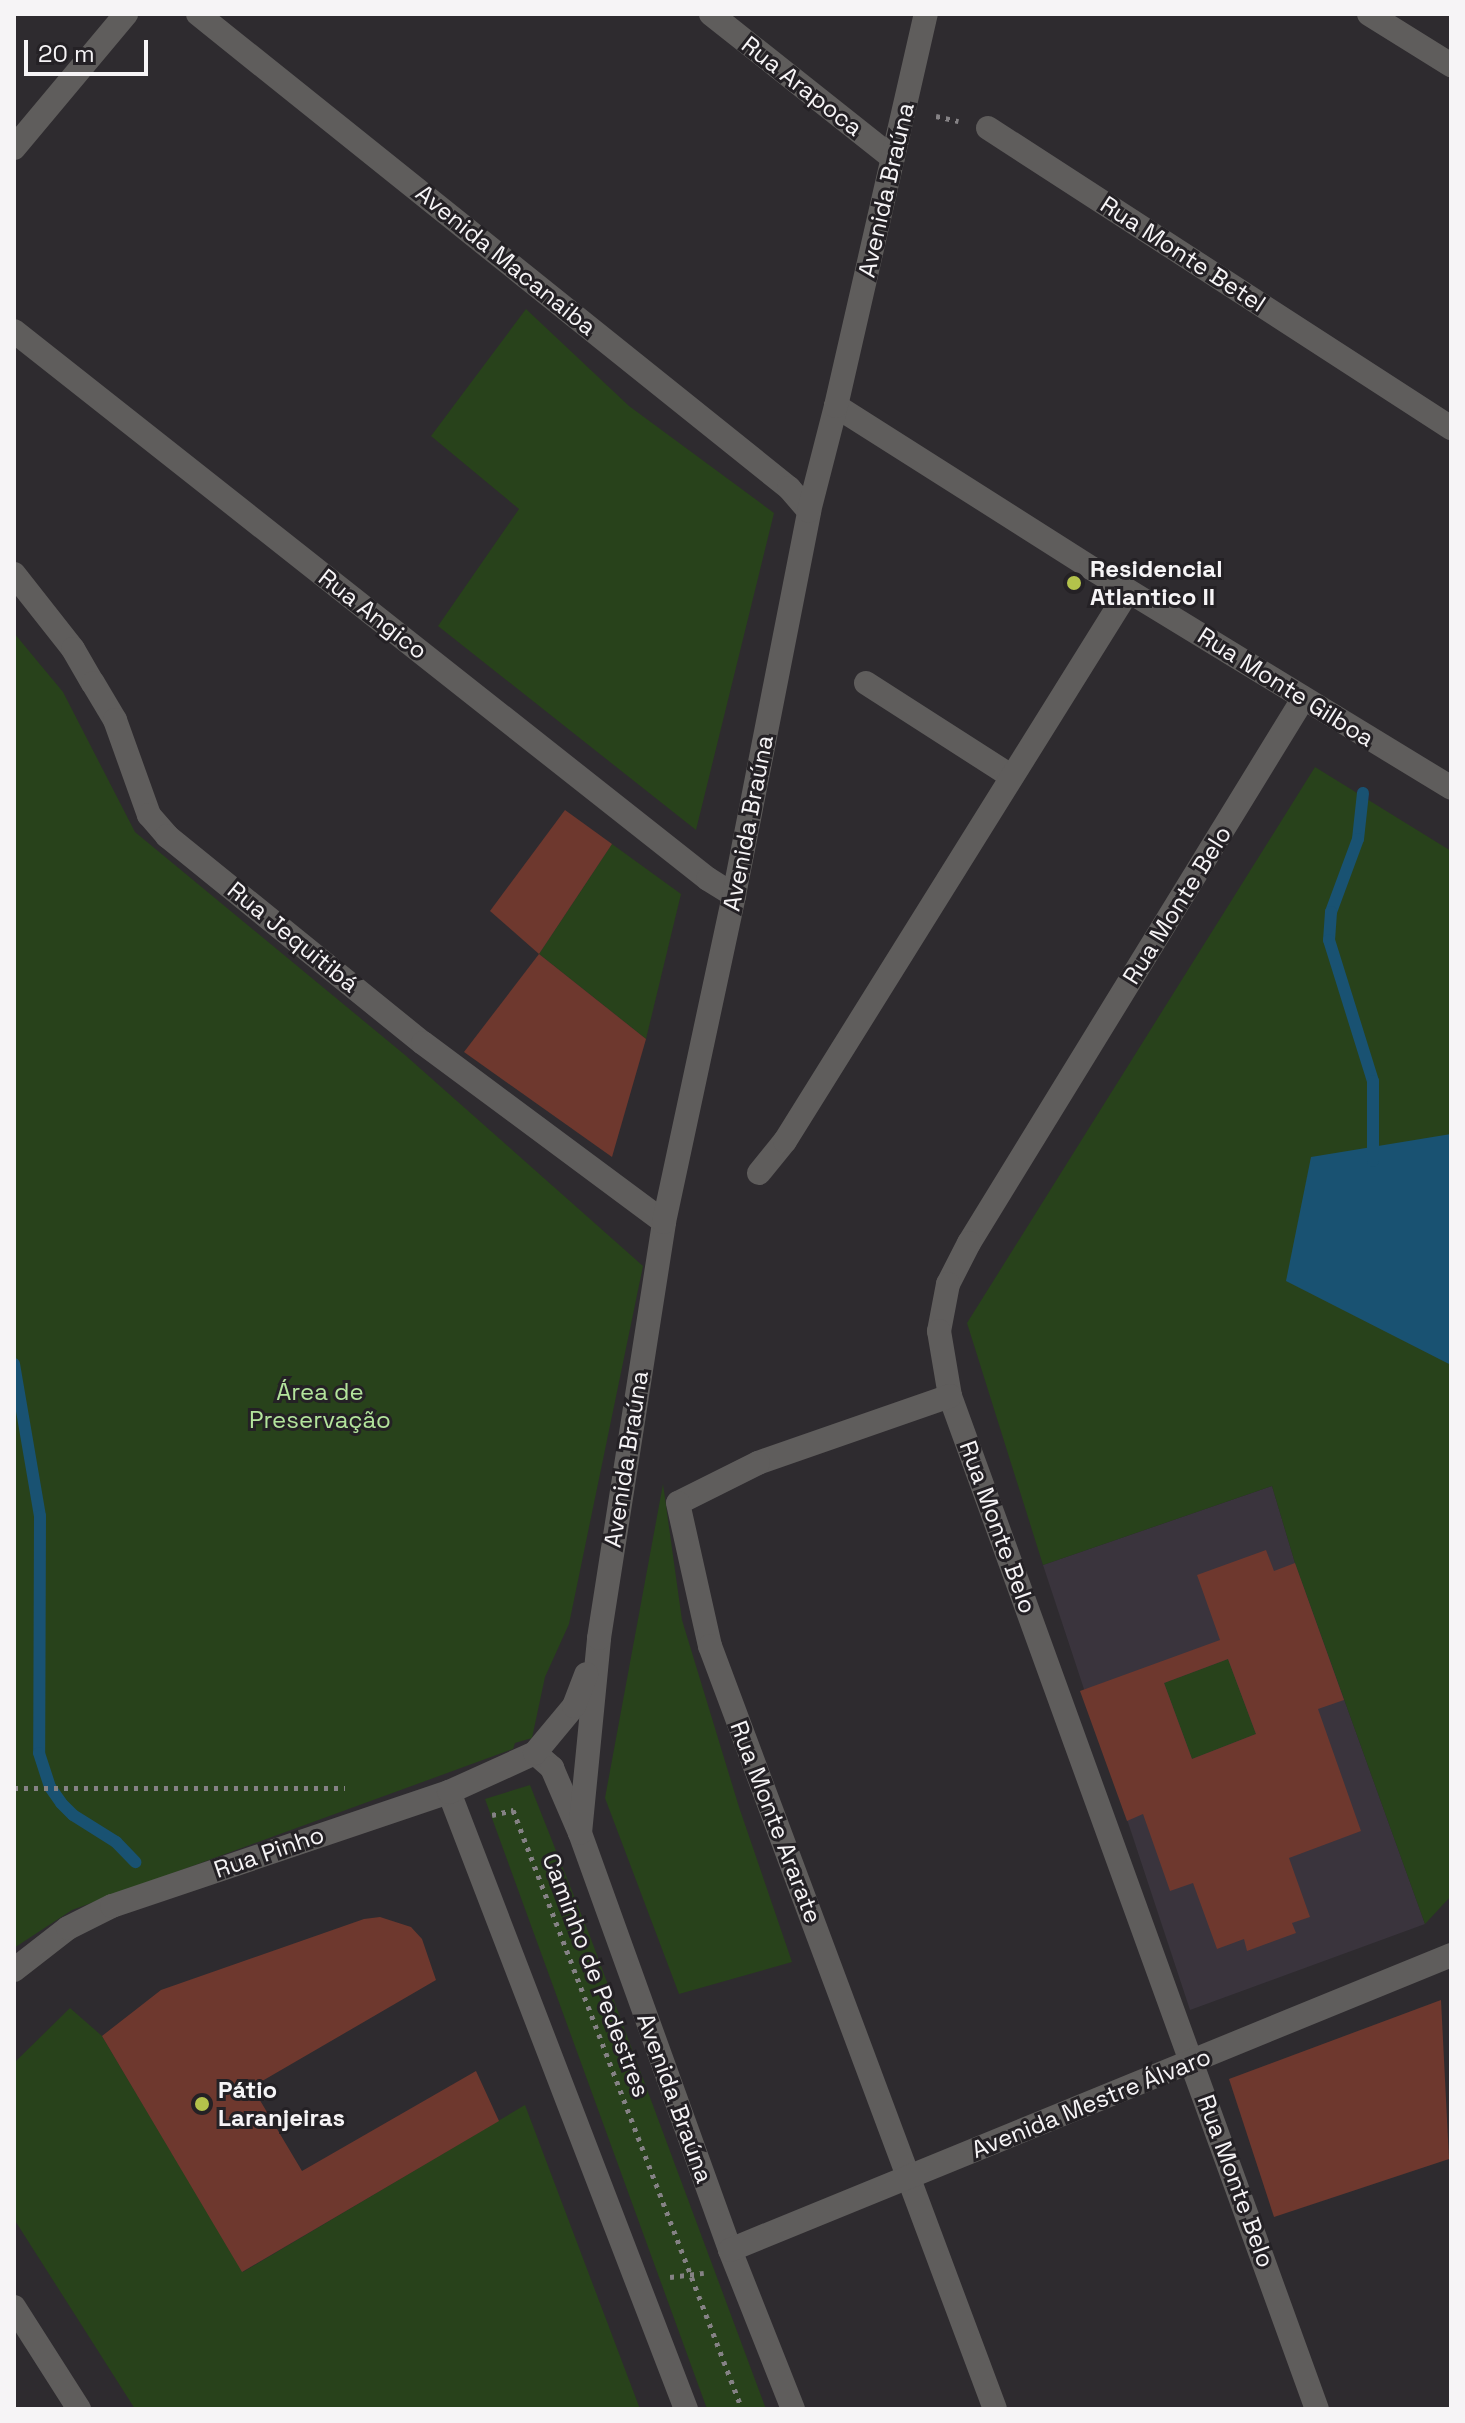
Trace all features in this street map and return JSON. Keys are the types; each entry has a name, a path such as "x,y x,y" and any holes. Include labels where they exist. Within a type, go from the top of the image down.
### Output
{"street":[{"path":"14,148 126,14"},
{"name":"Avenida Macanaiba","path":"198,14 789,488 809,511"},
{"name":"Rua Arapoca","path":"711,14 893,158"},
{"name":"Avenida Braúna","path":"793,2409 733,2259 580,1833 599,1638 664,1222 734,895 809,511 926,14"},
{"path":"1369,14 1451,65"},
{"name":"Rua Monte Betel","path":"988,128 1451,428"},
{"name":"Rua Angico","path":"14,331 708,879 734,895"},
{"name":"Rua Monte Gilboa","path":"836,406 1128,591 1451,788"},
{"name":"Rua Jequitibá","path":"14,574 73,649 115,720 149,815 167,836 423,1043 664,1222"},
{"path":"759,1173 785,1141 1128,591"},
{"path":"866,683 1011,776"},
{"name":"Rua Monte Belo","path":"1303,699 969,1243 948,1284 939,1331 950,1396 1194,2062 1317,2409"},
{"name":"Rua Monte Ararate","path":"950,1396 758,1463 678,1503 710,1646 995,2409"},
{"name":"Avenida Braúna","path":"535,1753 574,1706 599,1638"},
{"path":"535,1753 552,1768 580,1833"},
{"name":"Rua Pinho","path":"14,1970 68,1928 112,1906 449,1792 535,1753"},
{"path":"449,1792 686,2409"},
{"name":"Avenida Mestre Álvaro","path":"733,2259 909,2176 1451,1955"},
{"path":"14,2307 79,2409"}],"path":[{"path":"904,109 988,128"},
{"path":"14,1788 128,1786 336,1791 350,1787"},
{"name":"Caminho de Pedestres","path":"461,1822 513,1810 742,2409"},
{"path":"638,2281 691,2274 733,2259"}],"shaded area":[{"path":"1272,1486 1295,1563 1425,1924 1190,2010 1043,1565"}],"green space":[{"path":"526,309 629,406 774,513 696,830 438,626 519,509 431,436"},
{"name":"Área de Preservação","path":"14,633 63,692 135,832 405,1055 643,1266 569,1624 545,1677 532,1738 515,1743 513,1749 72,1910 14,1948"},
{"path":"1315,767 1451,851 1451,1896 1425,1924 1295,1563 1272,1486 1043,1565 967,1323"},
{"path":"612,844 681,894 646,1039 539,954"},
{"path":"663,1484 682,1620 739,1807 792,1962 679,1994 605,1798"},
{"path":"1228,1659 1256,1734 1192,1759 1164,1683"},
{"path":"530,1785 591,1939 766,2409 707,2409 485,1799"},
{"path":"70,2008 102,2036 243,2272 525,2105 640,2409 135,2409 14,2219 14,2063"}],"water":[{"path":"1451,1134 1451,1365 1286,1281 1311,1157"}],"building":[{"path":"565,810 612,844 539,954 490,911"},
{"path":"539,954 646,1039 612,1157 464,1052"},
{"path":"1266,1550 1274,1571 1295,1563 1344,1700 1318,1709 1361,1831 1289,1858 1310,1917 1292,1923 1296,1933 1247,1951 1244,1939 1217,1949 1193,1883 1170,1891 1143,1814 1127,1821 1080,1691 1220,1640 1197,1575","holes":["1228,1659 1256,1734 1192,1759 1164,1683"]},
{"name":"Pátio Laranjeiras","path":"380,1917 411,1927 422,1939 436,1980 252,2087 302,2171 476,2071 499,2121 242,2272 102,2036 161,1990 364,1919"},
{"path":"1441,2000 1449,2159 1274,2217 1229,2079"}],"waterway":[{"path":"1363,793 1358,839 1331,912 1329,940 1373,1081 1373,1161"},
{"path":"14,1364 40,1516 39,1753 50,1787 61,1803 73,1815 116,1842 135,1862"}],"place":[{"name":"Residencial Atlantico II","path":"1074,583"},
{"name":"Pátio Laranjeiras","path":"202,2104"}]}
